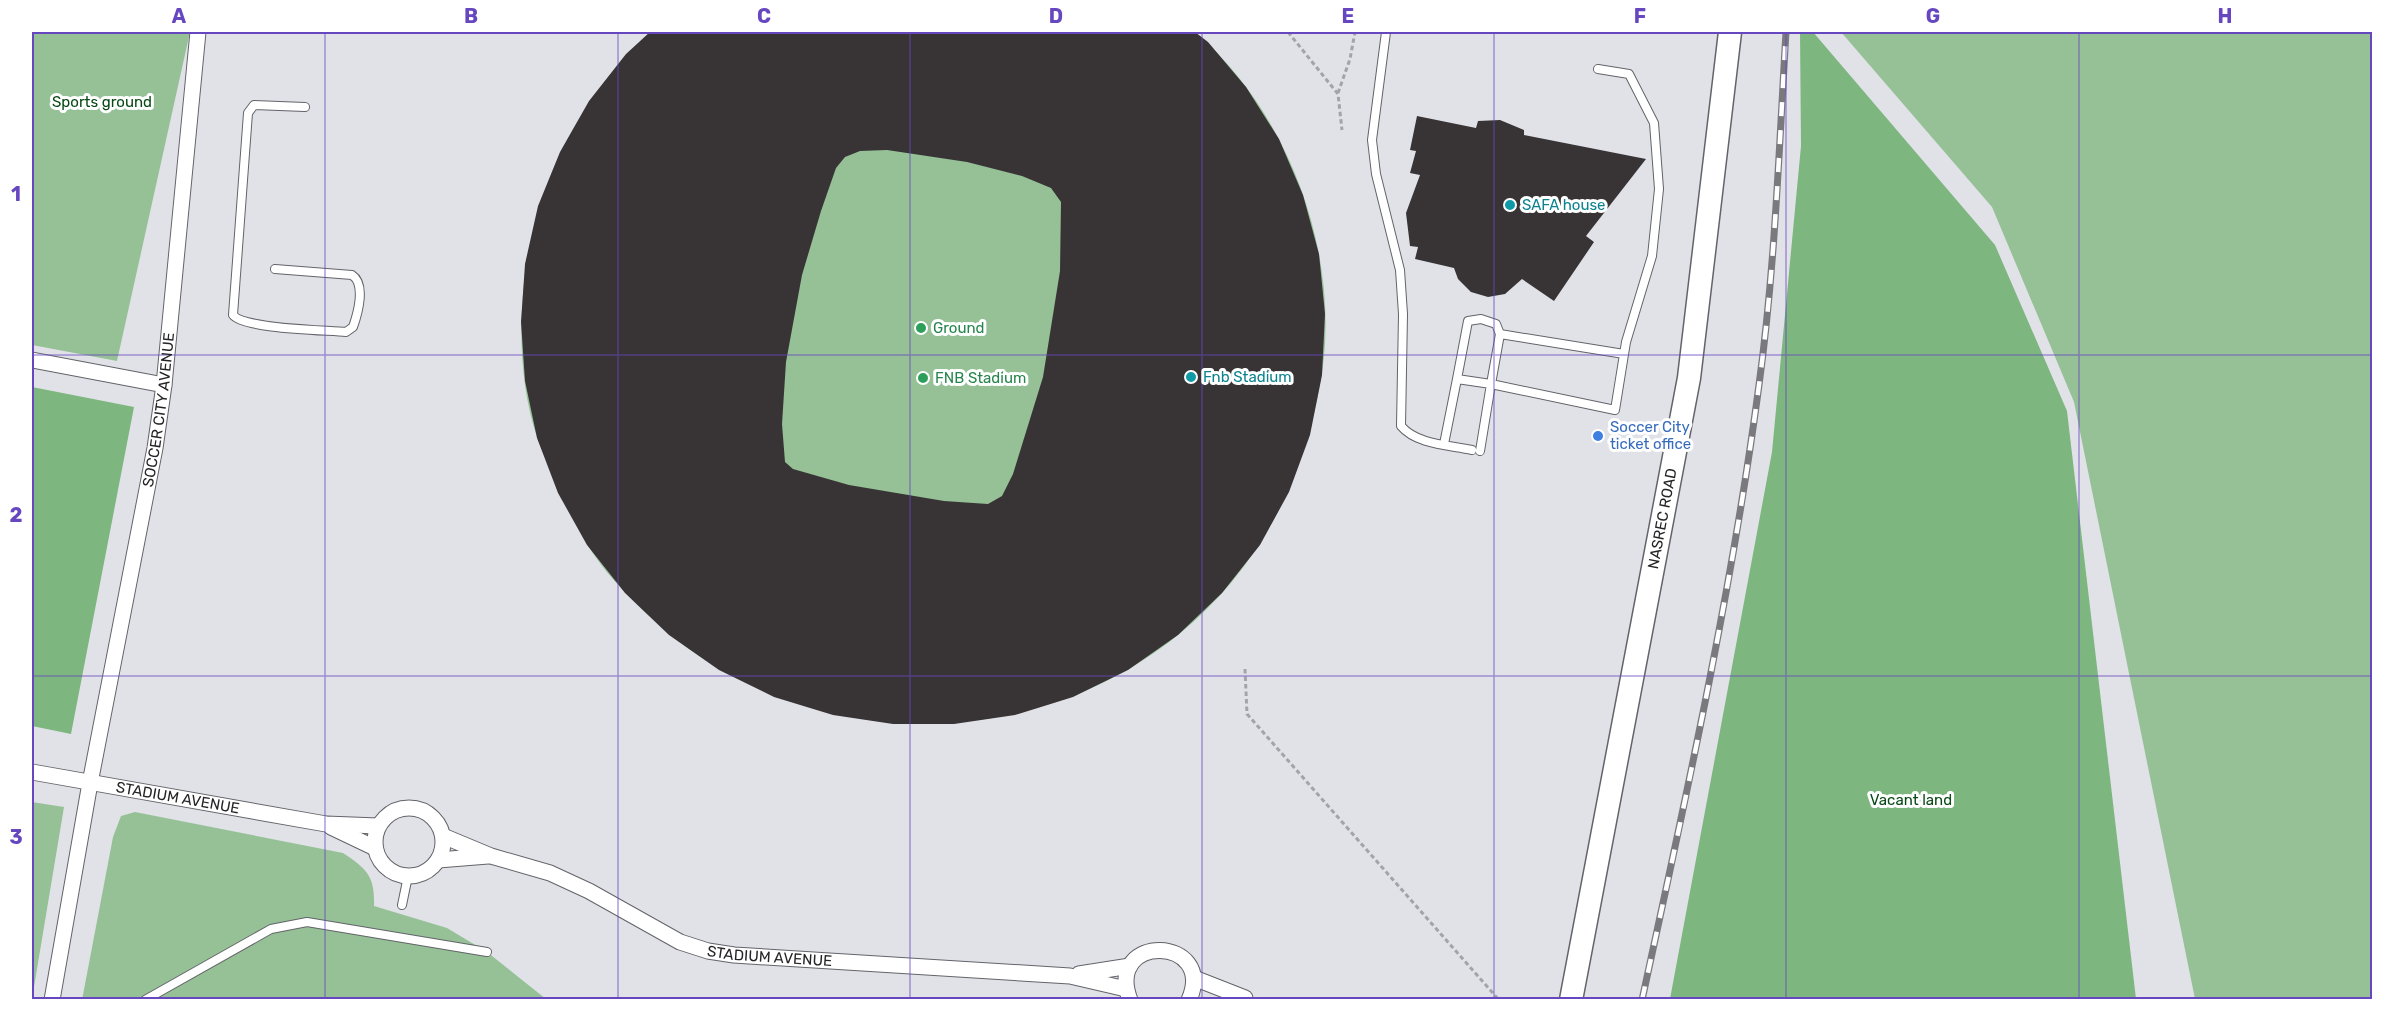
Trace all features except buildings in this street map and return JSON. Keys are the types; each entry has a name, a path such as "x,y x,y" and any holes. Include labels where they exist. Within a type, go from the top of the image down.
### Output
{"main road":[{"name":"NASREC ROAD","path":"1571,999 1689,378 1730,32"}],"street":[{"name":"SOCCER CITY AVENUE","path":"52,999 90,783 155,448 164,385 198,32"},
{"path":"32,360 164,385"},
{"name":"STADIUM AVENUE","path":"32,772 326,824 378,826"},
{"path":"413,807 422,809 436,820 443,836 443,849 438,860 420,874 408,876 386,868 375,848 378,826 392,811 413,807"},
{"name":"STADIUM AVENUE","path":"326,824 375,848"},
{"name":"STADIUM AVENUE","path":"443,836 491,856 550,873 589,891 680,942 708,951 734,955 1070,976 1130,966"},
{"name":"STADIUM AVENUE","path":"438,860 491,856"},
{"path":"1128,994 1126,978 1130,966 1145,952 1165,949 1185,959 1194,978 1189,999"},
{"name":"STADIUM AVENUE","path":"1070,976 1128,994"},
{"path":"1194,978 1249,999"},
{"path":"1225,999 1249,999"}],"lane":[{"path":"1386,32 1372,140 1376,174 1400,270 1403,324 1400,417 1401,426 1408,435 1444,444 1476,450 1500,334 1496,324 1481,319 1468,321 1444,444"},
{"path":"1457,379 1615,410 1624,354 1652,256 1659,189 1654,123 1629,74 1598,69"},
{"path":"274,269 352,275 357,278 360,288 353,327 346,332 268,325 240,321 233,315 248,113 254,105 305,107"},
{"path":"1500,334 1624,354"},
{"path":"402,905 408,876"},
{"path":"145,999 271,929 308,922 488,952"}],"path":[{"path":"1288,32 1338,94"},
{"path":"1342,130 1338,94 1350,59 1354,32"},
{"path":"1245,669 1247,714 1499,999"}],"green space":[{"name":"Sports ground","path":"32,32 190,32 117,361 32,345"},
{"name":"FNB Stadium","path":"650,32 1195,32 1229,66 1259,105 1284,149 1303,195 1317,243 1324,293 1325,342 1319,390 1311,426 1287,494 1252,555 1206,610 1178,635 1117,676 1050,704 981,720 909,723 838,714 770,694 706,660 648,615 623,590 599,562 586,542 540,445 525,384 522,312 528,257 536,220 547,185 562,151 579,119 600,88"},
{"name":"Vacant land","path":"1800,32 1813,32 1995,245 2067,411 2136,999 1670,999 1772,452 1801,146"},
{"path":"1841,32 2372,32 2372,999 2195,999 2074,402 1992,207"},
{"path":"32,387 134,407 71,734 32,726"},
{"path":"32,802 64,807 32,999"},
{"path":"135,812 343,853 368,874 373,887 374,906 447,928 487,952 546,999 82,1000 113,837 121,816"}],"railway":[{"path":"1642,1000 1707,693 1748,462 1769,297 1786,32"}],"place":[{"name":"SAFA house","path":"1510,205"},
{"name":"Ground","path":"921,328"},
{"name":"Fnb Stadium","path":"1191,377"},
{"name":"FNB Stadium","path":"923,378"},
{"name":"Soccer City ticket office","path":"1598,436"}]}
